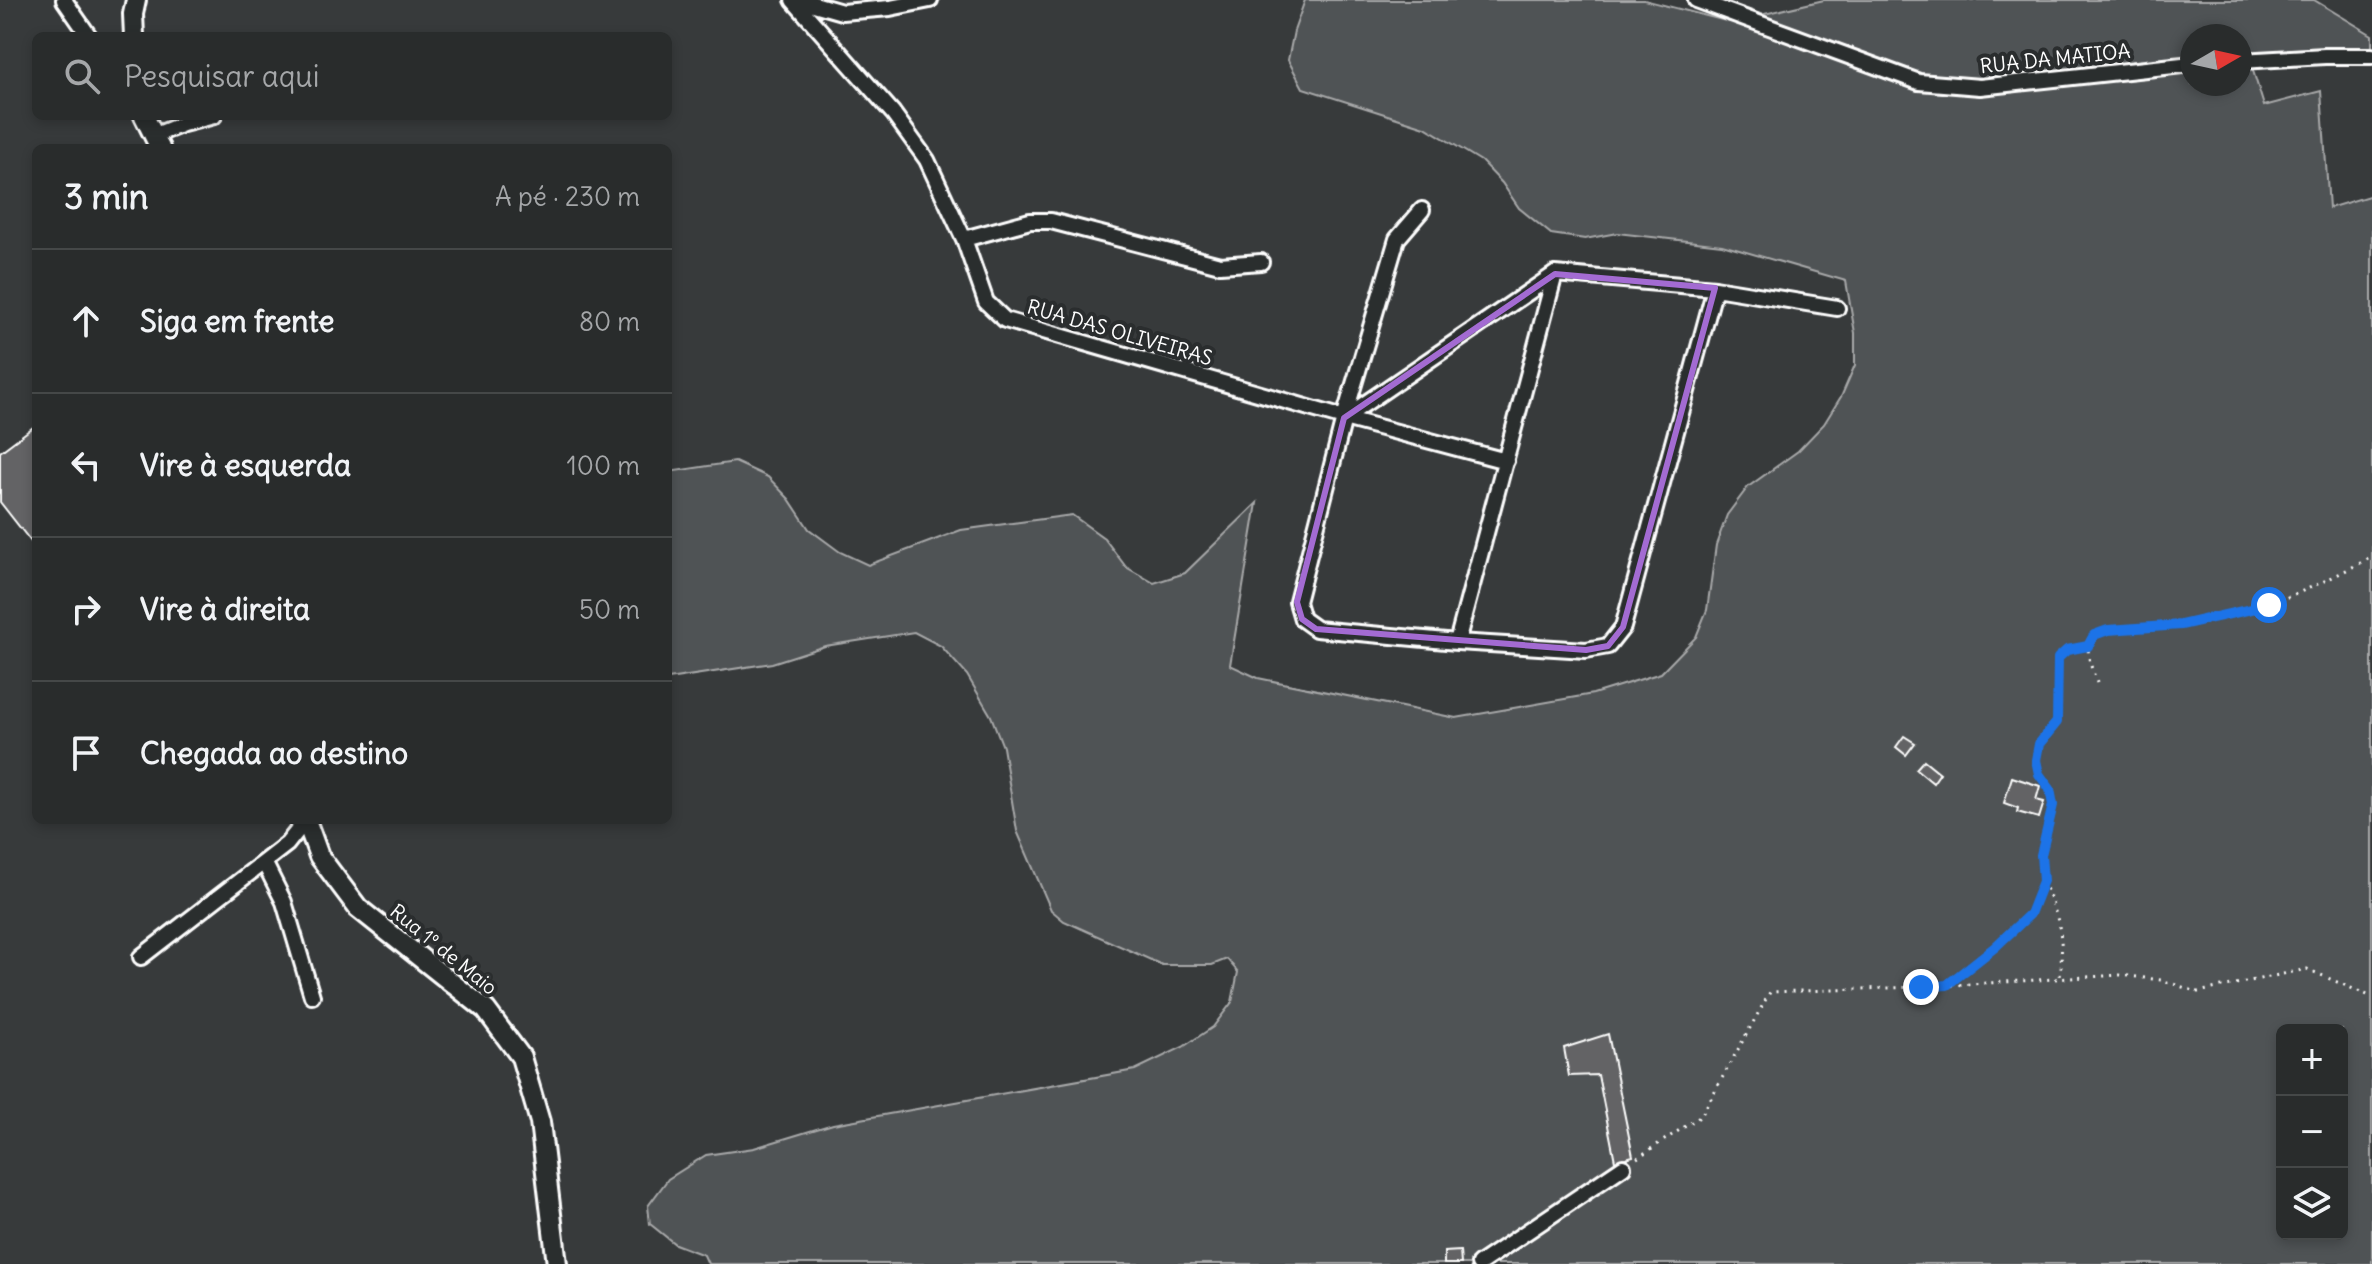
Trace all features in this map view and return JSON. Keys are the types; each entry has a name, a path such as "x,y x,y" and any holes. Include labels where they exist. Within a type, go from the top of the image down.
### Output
{"street":[{"path":"64,0 86,32"},
{"path":"134,32 136,0"},
{"name":"RUA DAS OLIVEIRAS","path":"793,0 893,113 927,160 964,239 986,302 1005,320 1344,418 1506,461"},
{"path":"800,0 842,12 890,8 930,0"},
{"name":"RUA DA MATIOA","path":"1696,0 1919,82 1980,87 2180,65"},
{"path":"2252,60 2372,56"},
{"path":"149,127 198,120"},
{"path":"1422,210 1397,239 1344,418 1297,602 1302,619 1316,629 1586,650 1608,646 1623,627 1715,288"},
{"path":"964,239 1030,221 1051,221 1220,265 1261,262"},
{"path":"1344,418 1555,274 1715,288 1837,308"},
{"path":"1457,642 1555,274"},
{"path":"141,957 287,844 303,824"},
{"name":"Rua 1º de Maio","path":"307,824 319,856 358,908 486,1010 521,1057 540,1122 557,1264"},
{"path":"264,862 284,902 312,996"},
{"path":"1479,1264 1623,1167"}],"path":[{"path":"2097,683 2088,646 2094,635 2108,630 2181,625 2269,605 2372,557"},
{"path":"2060,977 2063,950 2058,916 2043,881 2041,855 2053,805 2050,789 2039,774 2036,760 2039,744 2057,722 2058,658 2067,650 2088,646"},
{"path":"1947,985 2030,914 2043,881"},
{"path":"1623,1167 1701,1116 1770,992 2120,975 2161,980 2198,992 2307,969 2372,997"}],"highlighted area":[{"path":"1555,274 1715,288 1623,627 1608,646 1586,650 1316,629 1302,619 1297,602 1344,418"}],"shaded area":[{"path":"1305,0 1644,0 1730,22 1824,0 2314,0 2372,35 2372,56 2252,61 2252,24 2180,24 2180,96 2252,96 2252,67 2264,106 2321,91 2329,208 2372,195 2372,1264 708,1264 704,1255 675,1244 650,1224 648,1206 668,1179 706,1155 754,1148 833,1124 1135,1070 1183,1047 1213,1027 1232,1002 1238,972 1227,959 1212,965 1162,965 1064,921 1051,910 1017,831 1003,747 991,716 967,675 941,646 914,632 825,646 772,663 672,678 672,471 735,462 768,477 789,499 809,529 840,552 868,565 961,530 1072,515 1104,538 1126,567 1154,583 1185,573 1257,503 1230,665 1258,678 1456,718 1593,694 1661,673 1696,637 1707,610 1716,545 1727,515 1748,487 1798,451 1824,424 1842,395 1855,365 1855,333 1846,281 1722,245 1617,233 1585,239 1551,234 1519,208 1502,183 1481,161 1425,127 1303,88 1288,60"}],"building":[{"path":"32,428 32,543 0,502 0,452"},
{"path":"1904,736 1915,743 1906,755 1896,747"},
{"path":"1924,760 1940,773 1933,783 1916,769"},
{"path":"2012,777 2040,786 2036,800 2044,802 2039,818 2017,812 2018,808 2004,803"},
{"path":"1608,1034 1633,1156 1615,1161 1598,1075 1569,1076 1564,1048"},
{"path":"1460,1251 1461,1264 1444,1264 1444,1252"}],"route":[{"path":"1921,987 1947,985 2030,914 2043,881 2041,855 2053,805 2050,789 2039,774 2036,760 2039,744 2057,722 2058,658 2067,650 2088,646 2094,635 2108,630 2181,625 2269,605"}]}
